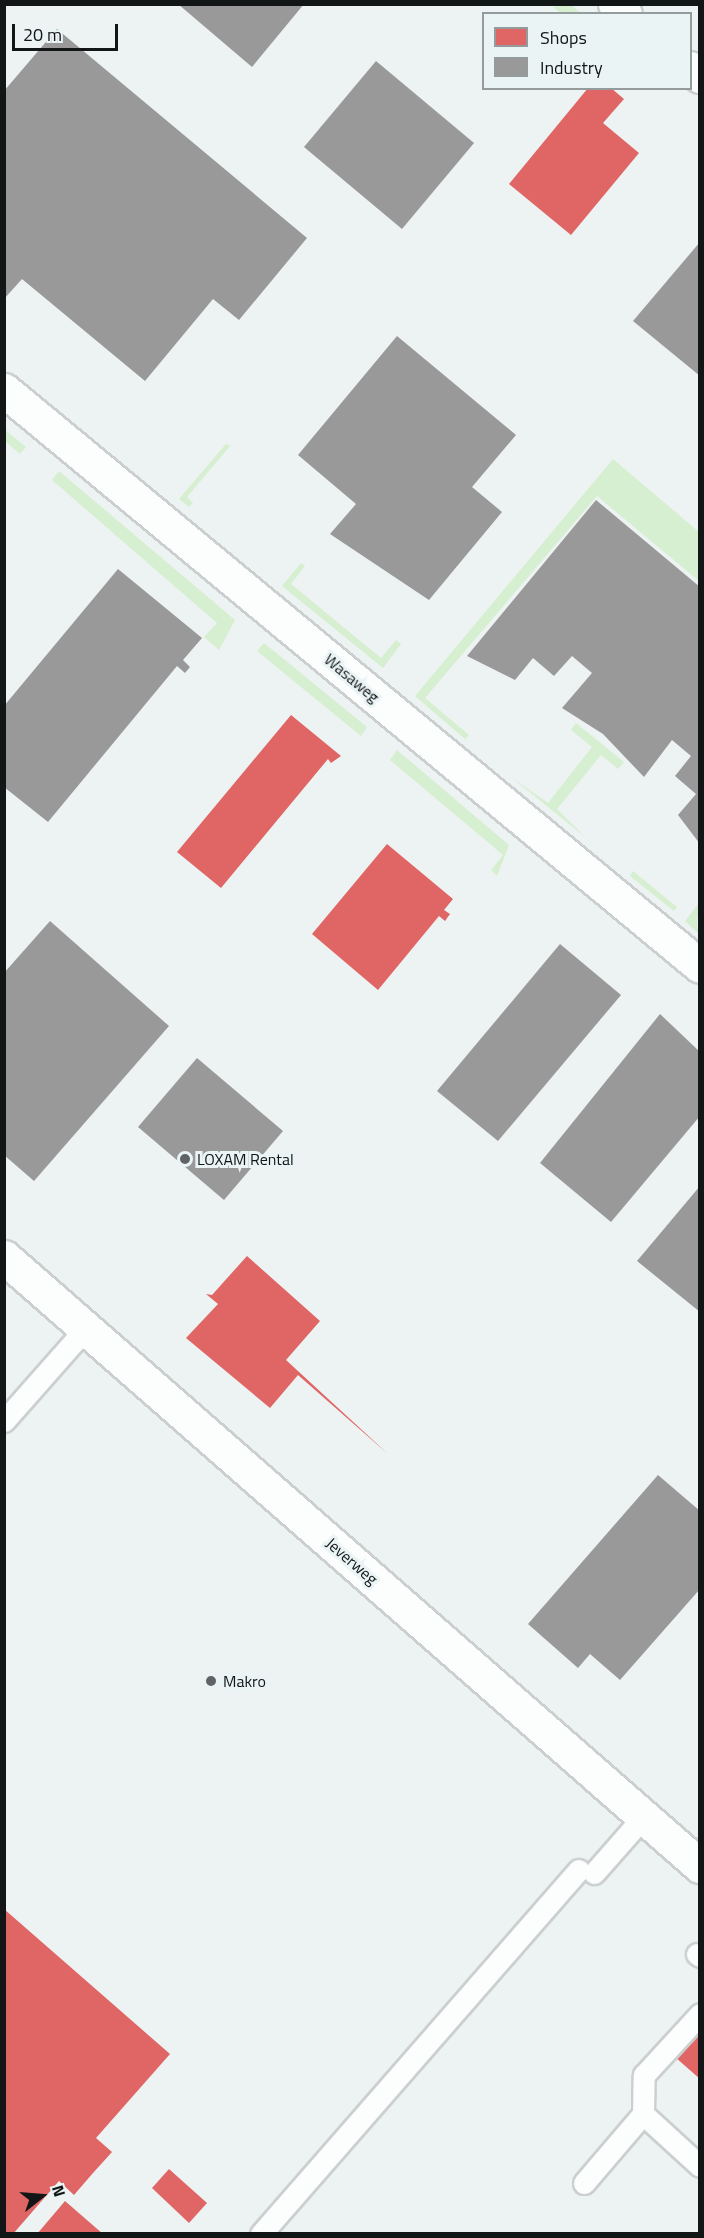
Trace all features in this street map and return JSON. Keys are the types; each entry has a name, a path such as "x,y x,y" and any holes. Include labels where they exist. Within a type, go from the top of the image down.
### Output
{"street":[{"name":"Wasaweg","path":"4,390 699,966"},
{"name":"Jeverweg","path":"4,1257 699,1866"}],"lane":[{"path":"4,1421 86,1328"},
{"path":"261,2234 586,1871 644,1816"},
{"path":"584,2183 643,2114 644,2075 699,2014"},
{"path":"643,2114 699,2166"}],"green space":[{"path":"571,5 580,12 560,12 553,7"},
{"path":"4,429 26,447 20,454 5,441"},
{"path":"226,444 230,446 187,497 193,503 189,507 179,499"},
{"path":"613,459 699,532 699,581 597,496 425,698 469,735 465,739 415,696"},
{"path":"59,471 235,620 219,650 204,637 217,623 52,480"},
{"path":"301,563 305,566 291,584 381,658 396,640 401,644 383,668 282,586"},
{"path":"264,643 367,727 361,736 257,651"},
{"path":"576,723 624,762 618,769 601,755 557,809 585,837 510,776 548,803 592,747 571,730"},
{"path":"397,750 509,845 497,876 491,870 503,855 390,760"},
{"path":"633,871 677,907 674,911 630,876"},
{"path":"699,903 697,924 699,934 685,921"}],"building: Shops":[{"path":"586,90 613,90 624,99 603,123 639,153 571,235 509,184"},
{"path":"291,715 341,756 331,763 328,759 221,888 177,852"},
{"path":"387,844 453,899 444,910 450,914 445,921 439,916 378,990 312,934"},
{"path":"247,1256 320,1321 286,1360 388,1454 298,1375 270,1408 186,1338 218,1304 206,1294 212,1295"},
{"path":"4,1909 170,2054 96,2138 112,2152 74,2195 59,2181 13,2234 4,2234"},
{"path":"700,2033 700,2079 675,2057"},
{"path":"169,2169 207,2203 189,2223 152,2188"},
{"path":"65,2201 103,2234 37,2234"}],"building: Industry":[{"path":"178,4 304,4 252,67"},
{"path":"57,29 307,238 239,320 213,299 145,381 22,279 4,299 4,91"},
{"path":"376,61 474,143 402,229 304,147"},
{"path":"700,242 700,376 633,321"},
{"path":"397,336 516,435 472,487 502,512 429,600 330,534 356,504 298,455"},
{"path":"596,500 700,587 700,844 678,815 696,794 675,776 691,756 672,740 644,777 603,734 562,708 592,673 572,656 554,676 533,658 515,680 467,656"},
{"path":"118,569 202,638 183,660 190,667 185,673 177,666 48,822 4,787 4,706"},
{"path":"50,921 169,1026 34,1181 4,1155 4,973"},
{"path":"560,944 621,995 498,1141 437,1091"},
{"path":"660,1014 700,1052 700,1116 611,1222 540,1163"},
{"path":"197,1058 283,1131 224,1200 138,1127"},
{"path":"700,1186 700,1312 637,1261"},
{"path":"658,1475 700,1511 700,1589 620,1680 590,1654 578,1668 528,1624"}],"place":[{"name":"LOXAM Rental","path":"185,1159"},
{"name":"Makro","path":"211,1681"}]}
